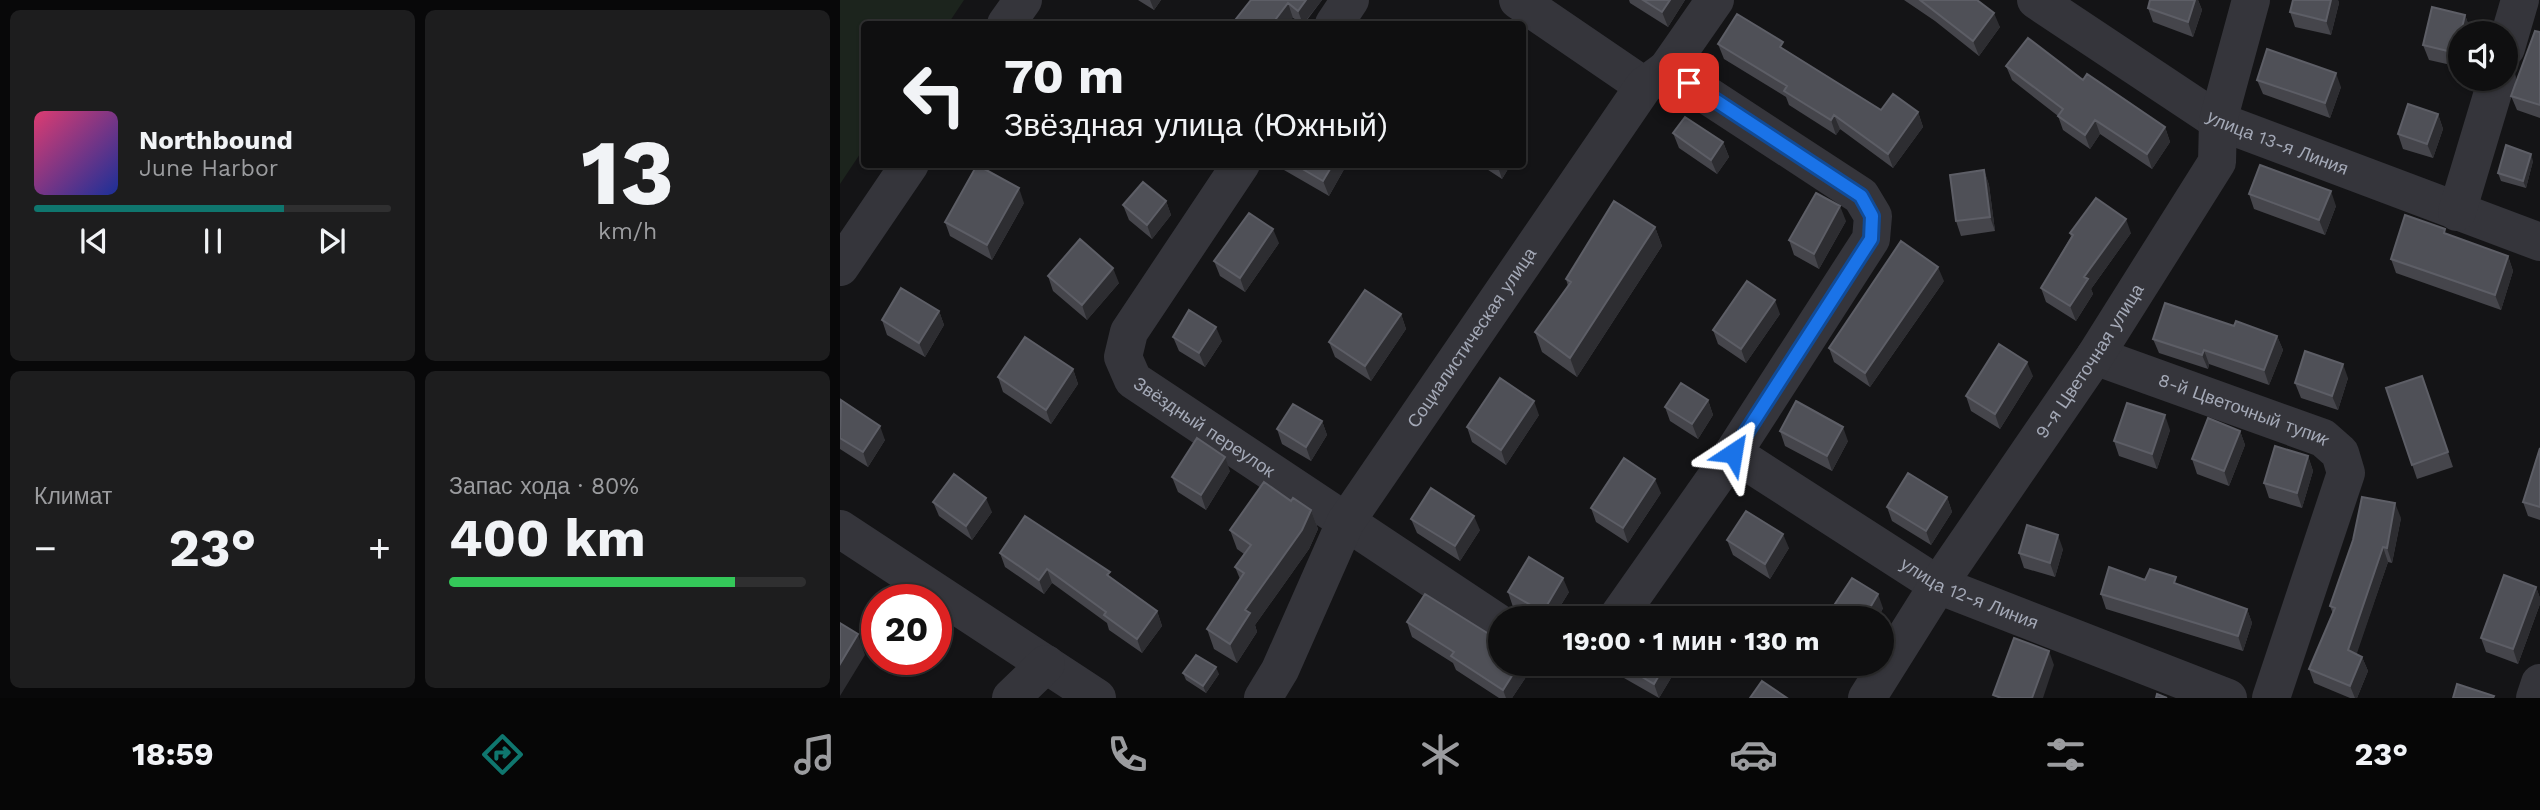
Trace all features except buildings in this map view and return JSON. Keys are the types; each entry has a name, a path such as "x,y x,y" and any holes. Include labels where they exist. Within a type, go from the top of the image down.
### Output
{"lane":[{"path":"1008,21 1023,0"},
{"path":"1336,21 1350,0"},
{"path":"1518,0 1861,196 1872,216 1871,239 1733,453 1625,606"},
{"name":"Социалистическая улица","path":"1262,698 1280,670 1345,523 1656,77 1715,0"},
{"name":"улица 13-я Линия","path":"2036,0 2218,121 2540,242"},
{"name":"9-я Цветочная улица","path":"1867,698 1938,585 2095,356 2217,162 2218,121 2251,0"},
{"path":"2514,21 2520,0"},
{"path":"2457,212 2493,91"},
{"path":"840,267 907,168"},
{"name":"Звёздный переулок","path":"1238,168 1129,332 1123,357 1133,380 1488,616"},
{"name":"8-й Цветочный тупик","path":"2095,356 2323,438 2340,453 2346,473 2271,698"},
{"name":"улица 12-я Линия","path":"1733,453 1938,585 2228,698"},
{"path":"840,529 1097,698"},
{"path":"1011,698 1046,664"},
{"path":"2535,698 2540,683"}],"shaded area":[{"path":"840,0 964,0 950,21 861,21 861,152 840,184"}],"route":[{"path":"1689,83 1861,196 1872,216 1871,239 1733,453"}]}
